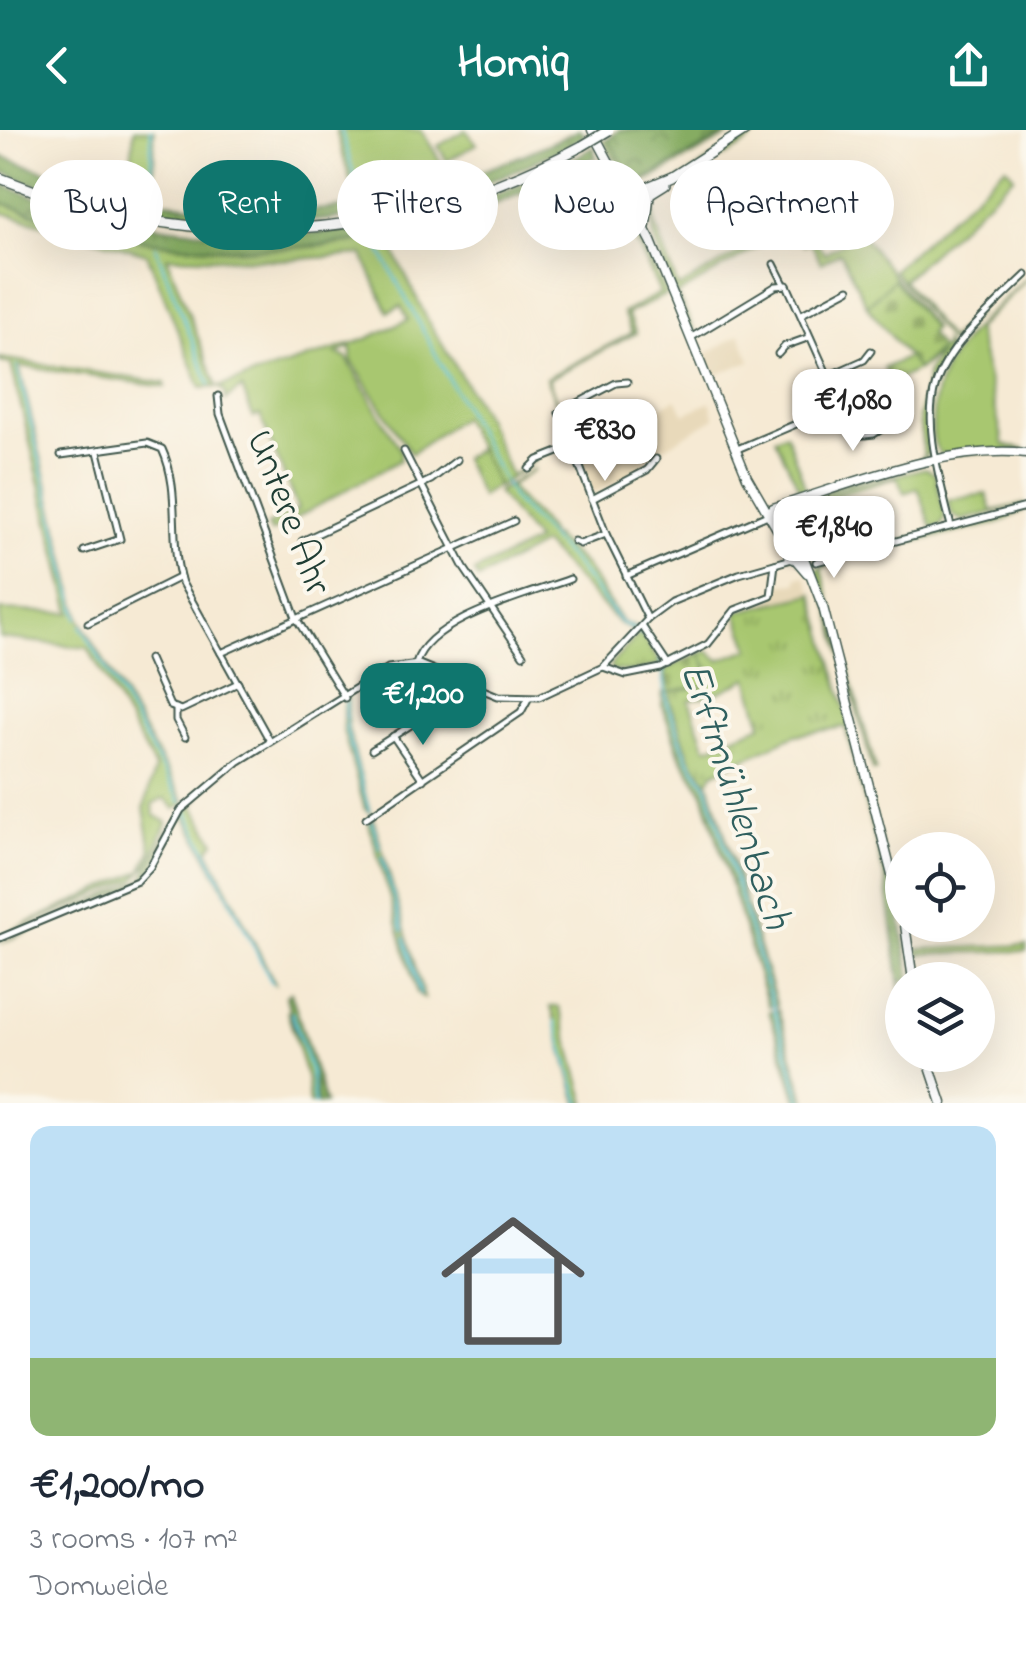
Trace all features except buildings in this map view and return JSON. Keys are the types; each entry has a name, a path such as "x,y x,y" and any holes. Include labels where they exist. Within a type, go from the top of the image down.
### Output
{"main road":[{"path":"0,178 134,220 224,230 298,230 372,222 446,204 506,182 609,130"},
{"path":"698,160 746,130"},
{"path":"650,194 670,178"}],"street":[{"path":"592,130 609,160"},
{"path":"650,240 735,450 810,579 826,619 885,848"},
{"path":"774,264 802,314 837,404 855,436 874,434 888,425"},
{"path":"951,526 935,462 928,406 939,370 960,338 1026,276"},
{"path":"689,338 784,284"},
{"path":"802,314 849,289"},
{"path":"778,354 786,346 811,336"},
{"path":"828,376 864,360 871,352"},
{"path":"627,382 559,413 606,534 648,618"},
{"name":"Untere Ahr","path":"218,396 220,414 296,618 344,698"},
{"path":"735,450 837,404"},
{"path":"61,455 147,443 162,449 174,492 180,577 270,741"},
{"path":"529,469 538,460 572,446"},
{"path":"404,451 454,550 523,655"},
{"path":"84,551 120,539 98,452"},
{"path":"626,576 770,514 779,514 806,498 935,462 986,452 1026,453"},
{"path":"592,498 647,470 656,459"},
{"path":"302,542 421,484 457,460"},
{"path":"816,562 1026,507"},
{"path":"221,653 514,521"},
{"path":"574,541 580,544 606,534"},
{"path":"0,938 137,881 148,870 177,813 238,762 388,668 416,663 493,694 528,698 604,666 648,618 690,592 775,564 793,553"},
{"path":"604,666 626,676 665,666 708,644 735,610 772,596 775,564"},
{"path":"88,622 180,577"},
{"path":"416,663 422,647 490,606 570,579"},
{"path":"639,629 665,666"},
{"path":"148,658 163,694 176,708 176,720 185,737"},
{"path":"176,708 238,683"},
{"path":"366,818 524,711 528,698"},
{"path":"372,750 414,723"},
{"path":"393,736 423,780"},
{"path":"932,1072 942,1103"}],"shaded area":[{"path":"740,334 751,361 710,377 701,357"},
{"path":"676,399 685,414 710,402 715,418 660,450 656,444 650,446 646,468 593,493 576,451"},
{"path":"805,576 813,594 758,606 774,597 778,585 797,583 797,577"}],"green space":[{"path":"134,130 154,130 154,160 131,160"},
{"path":"336,130 421,130 440,160 345,160"},
{"path":"466,130 477,144 449,160 438,146"},
{"path":"579,130 586,135 537,160 518,160 518,169 498,177 501,164"},
{"path":"619,130 734,130 679,160 670,160 670,165 650,176 650,160 620,160 608,139"},
{"path":"734,130 739,130 685,160 677,160"},
{"path":"753,130 761,130 749,141 711,160"},
{"path":"608,139 622,160 615,160 604,141"},
{"path":"594,147 595,157 569,160"},
{"path":"0,156 30,166 30,182 0,171"},
{"path":"670,164 670,168 650,179 650,174"},
{"path":"1006,166 1014,176 903,280 949,340 979,312 950,342 893,270"},
{"path":"0,184 30,194 30,212 0,202"},
{"path":"518,185 518,194 498,202 498,192"},
{"path":"663,193 654,204 655,223 678,288 743,250 752,250 677,295 694,330 688,329 655,243 650,202"},
{"path":"163,201 183,204 183,218 163,216"},
{"path":"0,202 30,212 30,221 0,212"},
{"path":"337,206 337,217 317,220 317,208"},
{"path":"163,226 183,228 183,244 163,242"},
{"path":"337,230 337,242 317,245 317,232"},
{"path":"163,242 183,245 183,250 317,250 317,246 337,244 337,250 393,250 427,319 482,411 511,476 536,459 498,487 462,417 411,454 351,360 351,347 336,354 346,357 401,451 400,460 271,532 268,525 298,510 260,415 253,417 242,388 225,400 225,392 219,387 364,340 408,320 401,306 388,312 363,255 277,260 167,257 217,387 201,388 147,254 133,250 163,250"},
{"path":"640,250 644,250 667,294 627,314 636,333 548,379 560,410 546,378 632,333 623,313 660,293"},
{"path":"814,250 874,250 934,329 895,279 867,306 840,252 821,263"},
{"path":"894,279 933,329 929,333 940,348 918,370 867,306"},
{"path":"1026,279 976,329 1004,445 1026,450 941,454 934,442 933,428 942,376 964,340"},
{"path":"944,342 948,349 927,395 929,451 923,462 785,502 802,494 775,438 786,433 807,492 917,462 924,456 919,419 928,371 941,353 918,370 940,348 944,350"},
{"path":"908,357 918,370 890,383 884,368"},
{"path":"0,358 165,383 165,387 19,366 80,619 185,803 175,809 165,798 153,803 154,815 167,822 149,863 135,879 0,936 141,871 151,851 144,808 155,768 88,648 0,638 0,610 71,613 11,364 0,362"},
{"path":"479,449 497,485 481,497 463,458"},
{"path":"925,468 935,474 945,517 941,525 932,528 918,488 904,493 897,477 789,510 830,492"},
{"path":"534,469 510,486 514,493 551,538 554,536 586,567 622,622 636,628 634,631 620,624 543,544 478,579 474,572 536,541 497,492"},
{"path":"986,494 992,511 1026,504 962,520 952,515 948,500"},
{"path":"1026,509 999,523 855,554 821,568 873,770 830,610 815,572 828,560"},
{"path":"809,519 822,554 807,558 804,544 786,529"},
{"path":"813,594 850,726 795,735 713,773 708,782 691,760 667,692 704,686 713,680 700,653 708,651 719,660 750,649 736,612","holes":["748,678 762,725 706,748 689,700 720,692"]},
{"path":"640,633 661,664 635,672 612,670 610,665"},
{"path":"700,653 713,680 705,686 666,692 665,670"},
{"path":"663,692 667,692 691,760 710,786 777,1006 768,1006 703,793 680,756 662,705"},
{"path":"348,698 348,728 370,813 365,809 343,730 343,705"},
{"path":"845,726 850,726 885,858 885,878"},
{"path":"200,797 193,805 215,842 208,850 276,986 184,814"},
{"path":"373,817 424,998 417,993 369,824"},
{"path":"177,822 152,870 138,886 0,943 142,880 168,832"},
{"path":"894,942 905,942 908,962 897,962"},
{"path":"1026,945 1026,951 918,954 917,962 916,952"},
{"path":"291,992 325,1103 316,1103 312,1075 286,996"},
{"path":"551,1007 559,1007 586,1103 578,1103"},
{"path":"778,1010 806,1103 798,1103 769,1011"},
{"path":"287,1011 309,1061 316,1103 309,1103 307,1079"}],"waterway":[{"path":"151,130 151,160"},
{"name":"Erftmühlenbach","path":"341,130 350,160"},
{"path":"157,250 210,385"},
{"name":"Erftmühlenbach","path":"380,250 513,499 576,565 621,623 646,635"},
{"path":"17,365 78,619"},
{"path":"81,625 181,802"},
{"name":"Erftmühlenbach","path":"661,659 667,702 687,757 707,786 802,1103"},
{"path":"346,701 346,729 369,811"},
{"path":"186,810 272,983"},
{"path":"372,821 380,849"},
{"path":"382,857 403,931"},
{"path":"405,938 420,994"},
{"path":"292,1013 310,1069 314,1103"},
{"path":"555,1021 580,1103"}]}
